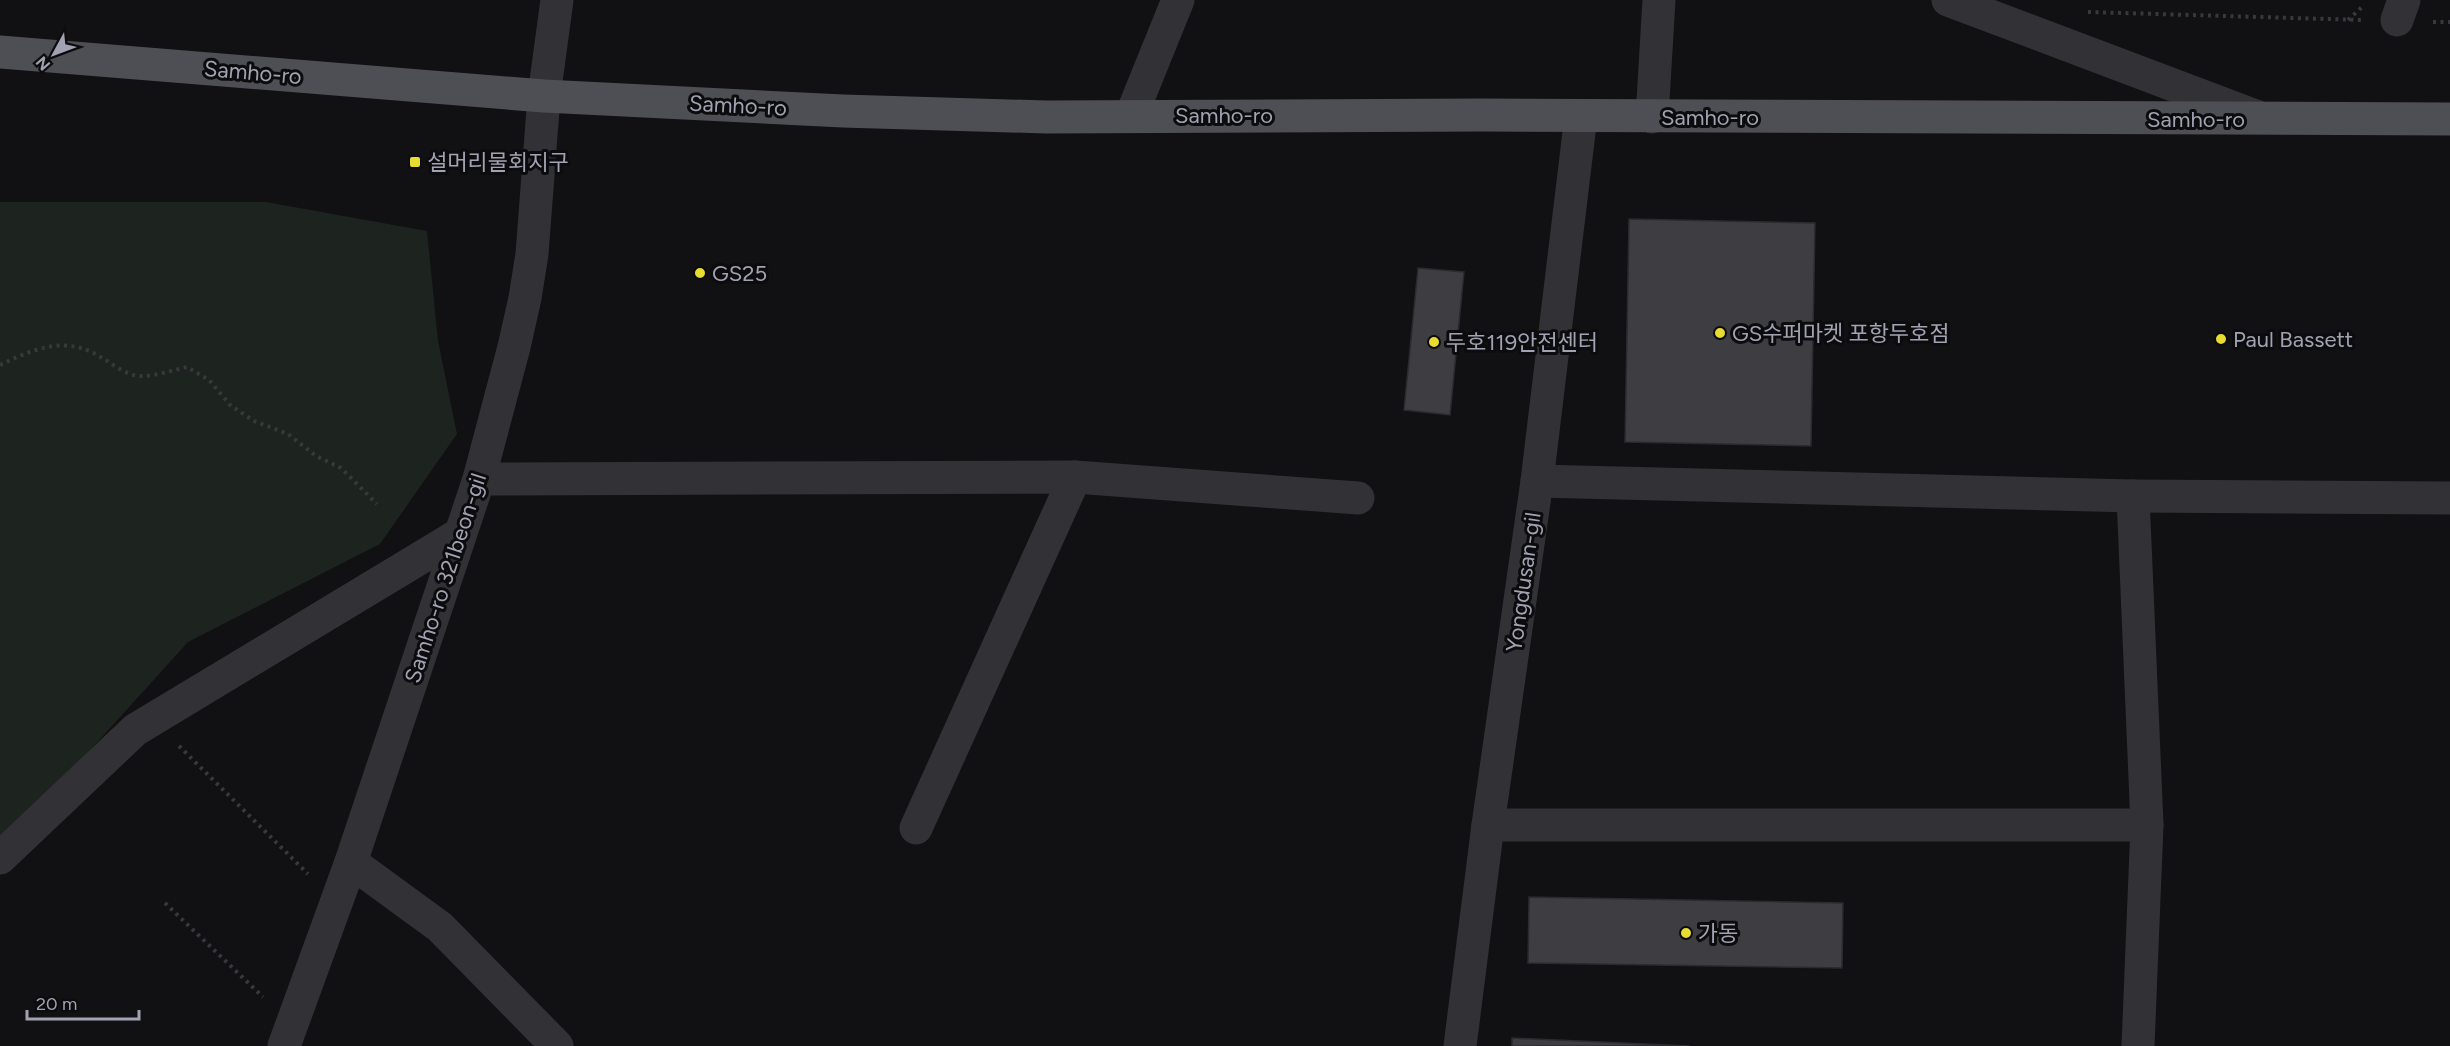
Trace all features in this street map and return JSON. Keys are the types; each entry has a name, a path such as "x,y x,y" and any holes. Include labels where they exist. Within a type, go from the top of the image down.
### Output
{"main road":[{"name":"Samho-ro","path":"0,52 544,96 843,111 1046,117 2450,119"}],"street":[{"name":"Samho-ro 321beon-gil","path":"288,1035 351,862 479,479 525,298 532,254 544,96 557,0"},
{"path":"1131,116 1178,0"},
{"path":"1652,117 1659,0"},
{"path":"1948,0 2266,120"},
{"name":"Yongdusan-gil","path":"1460,1046 1488,825 1537,481 1581,117"},
{"path":"479,479 1075,477 1358,498"},
{"path":"916,828 1075,477"},
{"path":"1537,481 2133,496 2450,498"},
{"path":"2133,496 2146,825 2138,1046"},
{"path":"0,858 135,730 460,534"},
{"path":"1488,825 2146,825"},
{"path":"351,862 440,927 558,1046"}],"path":[{"path":"2348,20 2367,2"},
{"path":"2077,12 2348,20 2400,10 2450,22"},
{"path":"0,365 45,347 69,344 88,349 122,371 141,376 187,367 209,380 230,405 254,421 288,434 316,456 341,468 377,504"},
{"path":"151,719 336,902"},
{"path":"165,903 288,1035"}],"shaded area":[{"path":"0,202 266,202 427,231 438,341 457,434 380,544 188,642 17,831 0,835"}],"building":[{"name":"GS수퍼마켓 포항두호점","path":"1629,219 1815,223 1811,446 1625,442"},
{"name":"두호119안전센터","path":"1418,268 1464,272 1450,415 1404,410"},
{"name":"가동","path":"1529,897 1843,903 1842,968 1528,963"},
{"path":"1512,1038 1690,1046 1512,1046"}],"place":[{"name":"설머리물회지구","path":"415,162"},
{"name":"GS25","path":"700,273"},
{"name":"GS수퍼마켓 포항두호점","path":"1720,333"},
{"name":"Paul Bassett","path":"2221,339"},
{"name":"두호119안전센터","path":"1434,342"},
{"name":"가동","path":"1686,933"}]}
